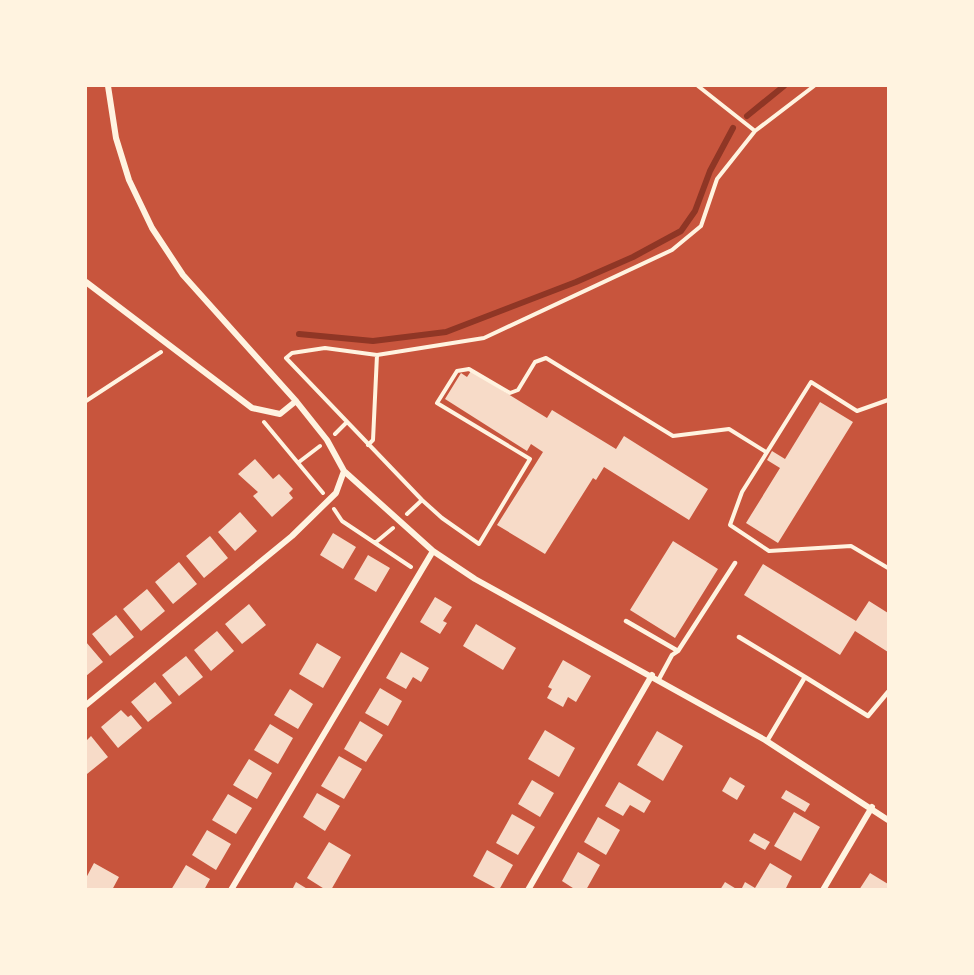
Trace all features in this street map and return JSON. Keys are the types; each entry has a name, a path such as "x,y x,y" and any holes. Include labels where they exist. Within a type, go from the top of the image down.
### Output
{"street":[{"path":"108,86 116,138 129,180 152,228 183,275 296,401 327,440 344,471 433,551 475,579 652,675 767,741 872,807 888,820"},
{"path":"86,282 252,408 280,414 296,401"},
{"path":"86,705 292,536 336,493 344,471"},
{"path":"231,890 433,551"},
{"path":"528,890 652,675"},
{"path":"823,890 872,807"}],"lane":[{"path":"659,680 672,655 678,651 735,563"},
{"path":"626,621 678,651"},
{"path":"739,637 868,716 888,692"},
{"path":"767,741 805,676"}],"path":[{"path":"698,86 755,131"},
{"path":"766,452 729,429 673,436 546,358 535,362 518,390 510,393 470,369 457,371 437,403 530,459 479,544 442,518 368,445 286,358 292,353 326,348 377,355 484,338 672,249 701,226 717,179 755,131 814,86"},
{"path":"86,401 171,345"},
{"path":"368,445 373,440 377,355"},
{"path":"888,400 857,411 811,382 742,492 730,525 769,551 851,546 888,568"}],"building":[{"path":"471,371 547,418 552,410 616,449 624,436 708,489 689,520 604,467 596,480 593,478 545,554 497,525 543,452 531,444 527,451 445,399 461,373 467,377"},
{"path":"820,402 853,422 778,543 746,523 780,468 767,460 772,451 785,459"},
{"path":"255,459 273,479 279,474 293,489 289,493 293,498 272,517 253,496 258,492 238,474"},
{"path":"240,512 257,531 235,551 218,532"},
{"path":"333,533 356,547 343,569 320,555"},
{"path":"210,536 228,558 204,578 186,556"},
{"path":"673,541 718,569 675,638 630,610"},
{"path":"368,555 390,568 376,592 354,579"},
{"path":"179,562 197,584 173,604 155,582"},
{"path":"763,564 856,621 869,601 888,613 888,652 855,631 840,655 744,595"},
{"path":"147,589 165,611 141,631 123,609"},
{"path":"435,597 452,607 443,621 447,623 440,634 420,622"},
{"path":"249,604 266,625 242,644 225,624"},
{"path":"116,615 134,637 110,656 92,634"},
{"path":"476,624 516,648 503,670 463,646"},
{"path":"217,631 234,651 211,671 194,650"},
{"path":"86,642 103,662 86,676"},
{"path":"317,643 341,657 323,688 299,674"},
{"path":"401,652 429,668 421,682 413,677 406,689 386,678"},
{"path":"186,656 203,677 179,696 162,675"},
{"path":"563,660 591,676 576,702 568,697 563,707 547,698 552,689 548,687"},
{"path":"155,682 172,703 148,722 131,702"},
{"path":"380,688 402,701 388,726 365,713"},
{"path":"290,689 313,704 298,729 274,715"},
{"path":"121,710 128,717 131,715 142,728 118,748 101,727"},
{"path":"360,721 383,735 366,762 344,749"},
{"path":"270,724 293,738 278,764 254,750"},
{"path":"545,730 575,748 559,777 528,759"},
{"path":"657,731 683,746 663,781 637,765"},
{"path":"91,736 108,757 87,774 86,741"},
{"path":"339,756 362,769 344,799 321,786"},
{"path":"249,759 272,773 257,799 233,785"},
{"path":"730,777 745,786 737,800 722,791"},
{"path":"532,780 554,793 540,817 518,804"},
{"path":"619,782 651,801 644,813 630,805 623,816 605,806"},
{"path":"786,790 810,804 805,812 781,798"},
{"path":"317,793 340,806 325,831 303,817"},
{"path":"228,794 252,808 236,834 212,820"},
{"path":"794,812 820,827 801,861 774,846"},
{"path":"512,814 535,827 518,855 496,843"},
{"path":"598,817 620,830 606,855 584,842"},
{"path":"207,830 231,844 216,870 192,855"},
{"path":"754,833 770,842 765,850 749,841"},
{"path":"329,842 351,855 331,890 326,890 307,878"},
{"path":"487,850 513,865 499,890 473,876"},
{"path":"578,852 600,865 586,890 576,890 562,881"},
{"path":"94,863 119,877 112,890 86,890 86,878"},
{"path":"770,863 792,876 785,890 741,890 745,882 755,888"},
{"path":"186,865 210,879 204,890 171,890"},
{"path":"870,873 888,884 888,890 859,890"},
{"path":"296,882 309,890 292,890"},
{"path":"725,882 738,890 720,890"}],"waterway":[{"path":"747,116 784,86"},
{"path":"299,334 373,341 446,332 576,282 633,257 681,231 695,211 710,171 733,128"}]}
